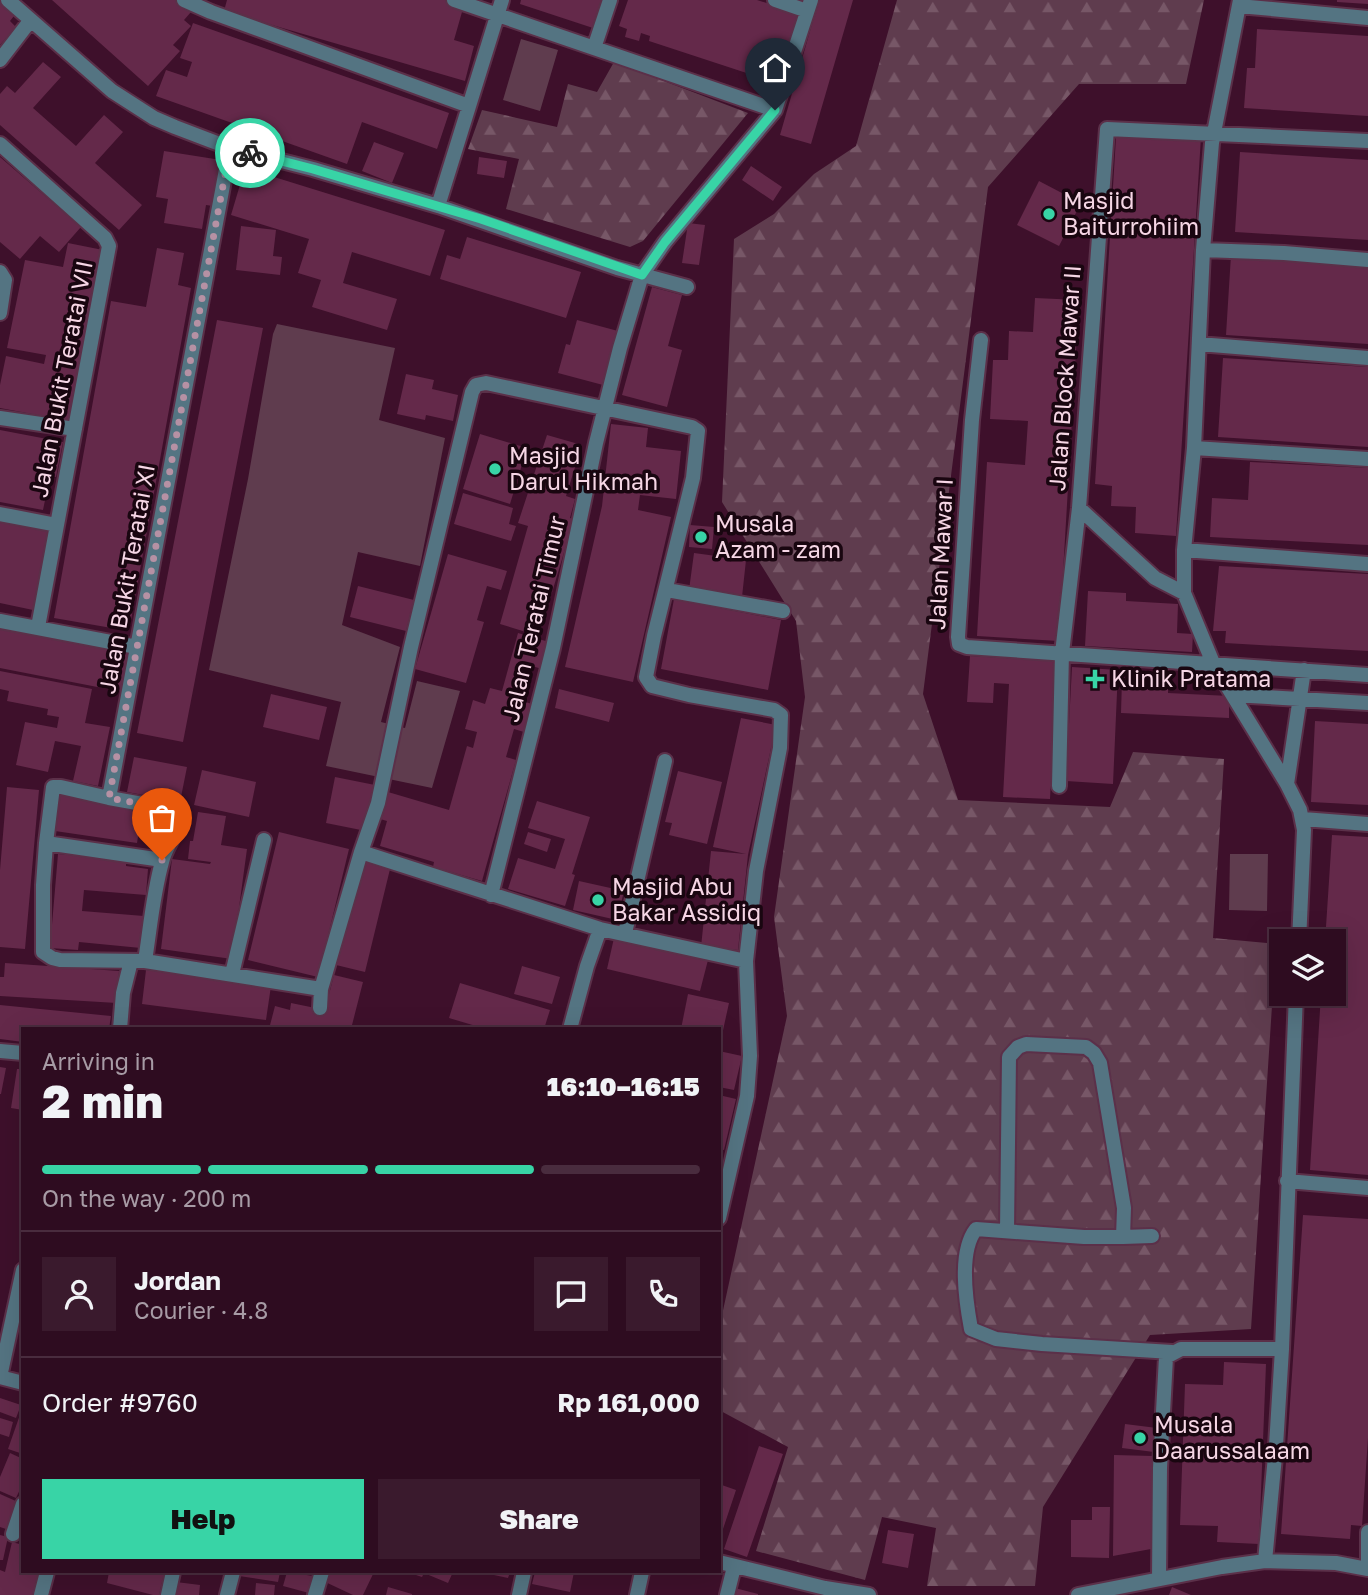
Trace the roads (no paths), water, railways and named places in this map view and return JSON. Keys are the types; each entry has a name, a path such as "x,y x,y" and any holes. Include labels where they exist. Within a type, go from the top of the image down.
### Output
{"street":[{"path":"8,0 112,91 154,118 230,148 438,206 642,275 687,287"},
{"path":"184,0 469,106"},
{"path":"454,0 500,7 594,48 775,110 809,5 775,0"},
{"path":"594,48 610,0"},
{"path":"1300,929 1305,845 1303,819 1287,784 1213,663 1184,593 1184,550 1194,448 1203,250 1214,133 1240,3 1368,18"},
{"path":"438,206 500,7"},
{"path":"0,60 30,21"},
{"name":"Jalan Teratai Timur","path":"491,895 551,659 594,454 620,348 642,275 672,233 775,110"},
{"name":"Jalan Block Mawar II","path":"1059,786 1062,653 1079,508 1107,129 1214,133"},
{"path":"1214,133 1368,141"},
{"name":"Jalan Bukit Teratai VII","path":"0,144 108,242 109,253 38,627"},
{"name":"Jalan Bukit Teratai XI","path":"109,798 230,148"},
{"path":"1203,250 1368,260"},
{"path":"0,272 5,280 5,290 0,313"},
{"name":"Jalan Mawar I","path":"981,340 972,420 958,637 960,644 967,647 1368,675"},
{"path":"1199,344 1368,358"},
{"path":"320,1008 321,989 378,803 411,647 474,387 486,383 692,426 698,431 697,456 646,670 649,682 652,686 689,695 774,710 782,719 780,748 756,871 746,961 750,1056 747,1096 721,1209"},
{"path":"0,418 75,429"},
{"path":"1194,448 1368,459"},
{"path":"1079,508 1156,578 1184,593"},
{"path":"0,514 57,525"},
{"path":"1184,550 1368,564"},
{"path":"667,590 783,611"},
{"path":"0,621 137,647"},
{"path":"1287,784 1304,670"},
{"path":"1233,695 1368,703"},
{"path":"625,933 666,761"},
{"path":"120,1027 123,993 138,961 162,860 178,827 176,810 61,787 53,788 43,885 43,952 60,960 138,961 321,989"},
{"path":"1303,819 1368,824"},
{"path":"232,974 264,840"},
{"path":"46,843 162,860"},
{"path":"361,852 600,929 746,961"},
{"path":"571,1027 600,929"},
{"path":"1265,1561 1282,1349 1295,1006"},
{"path":"1007,1230 1009,1058 1018,1047 1026,1044 1086,1047 1100,1063 1124,1208 1123,1237"},
{"path":"0,1051 21,1053"},
{"path":"1287,1181 1368,1188"},
{"path":"1152,1236 1084,1237 976,1229 969,1238 965,1282 971,1329 996,1339 1042,1345 1172,1352 1194,1348 1282,1349"},
{"path":"21,1279 0,1377 21,1382"},
{"path":"1159,1579 1164,1361 1172,1352"},
{"path":"12,1534 21,1509"},
{"path":"1078,1595 1265,1561 1336,1563 1368,1567 1368,1532"},
{"path":"721,1563 825,1588 869,1595"},
{"path":"727,1595 734,1567"},
{"path":"41,1595 47,1573"},
{"path":"168,1595 173,1573"},
{"path":"227,1595 233,1573"},
{"path":"315,1595 323,1573"},
{"path":"519,1595 524,1573"},
{"path":"637,1595 642,1573"}],"place":[{"name":"Masjid Baiturrohiim","path":"1049,214"},
{"name":"Masjid Darul Hikmah","path":"495,469"},
{"name":"Musala Azam - zam","path":"701,537"},
{"name":"Klinik Pratama","path":"1095,679"},
{"name":"Masjid Abu Bakar Assidiq","path":"598,900"},
{"name":"Musala Daarussalaam","path":"1140,1438"}]}
